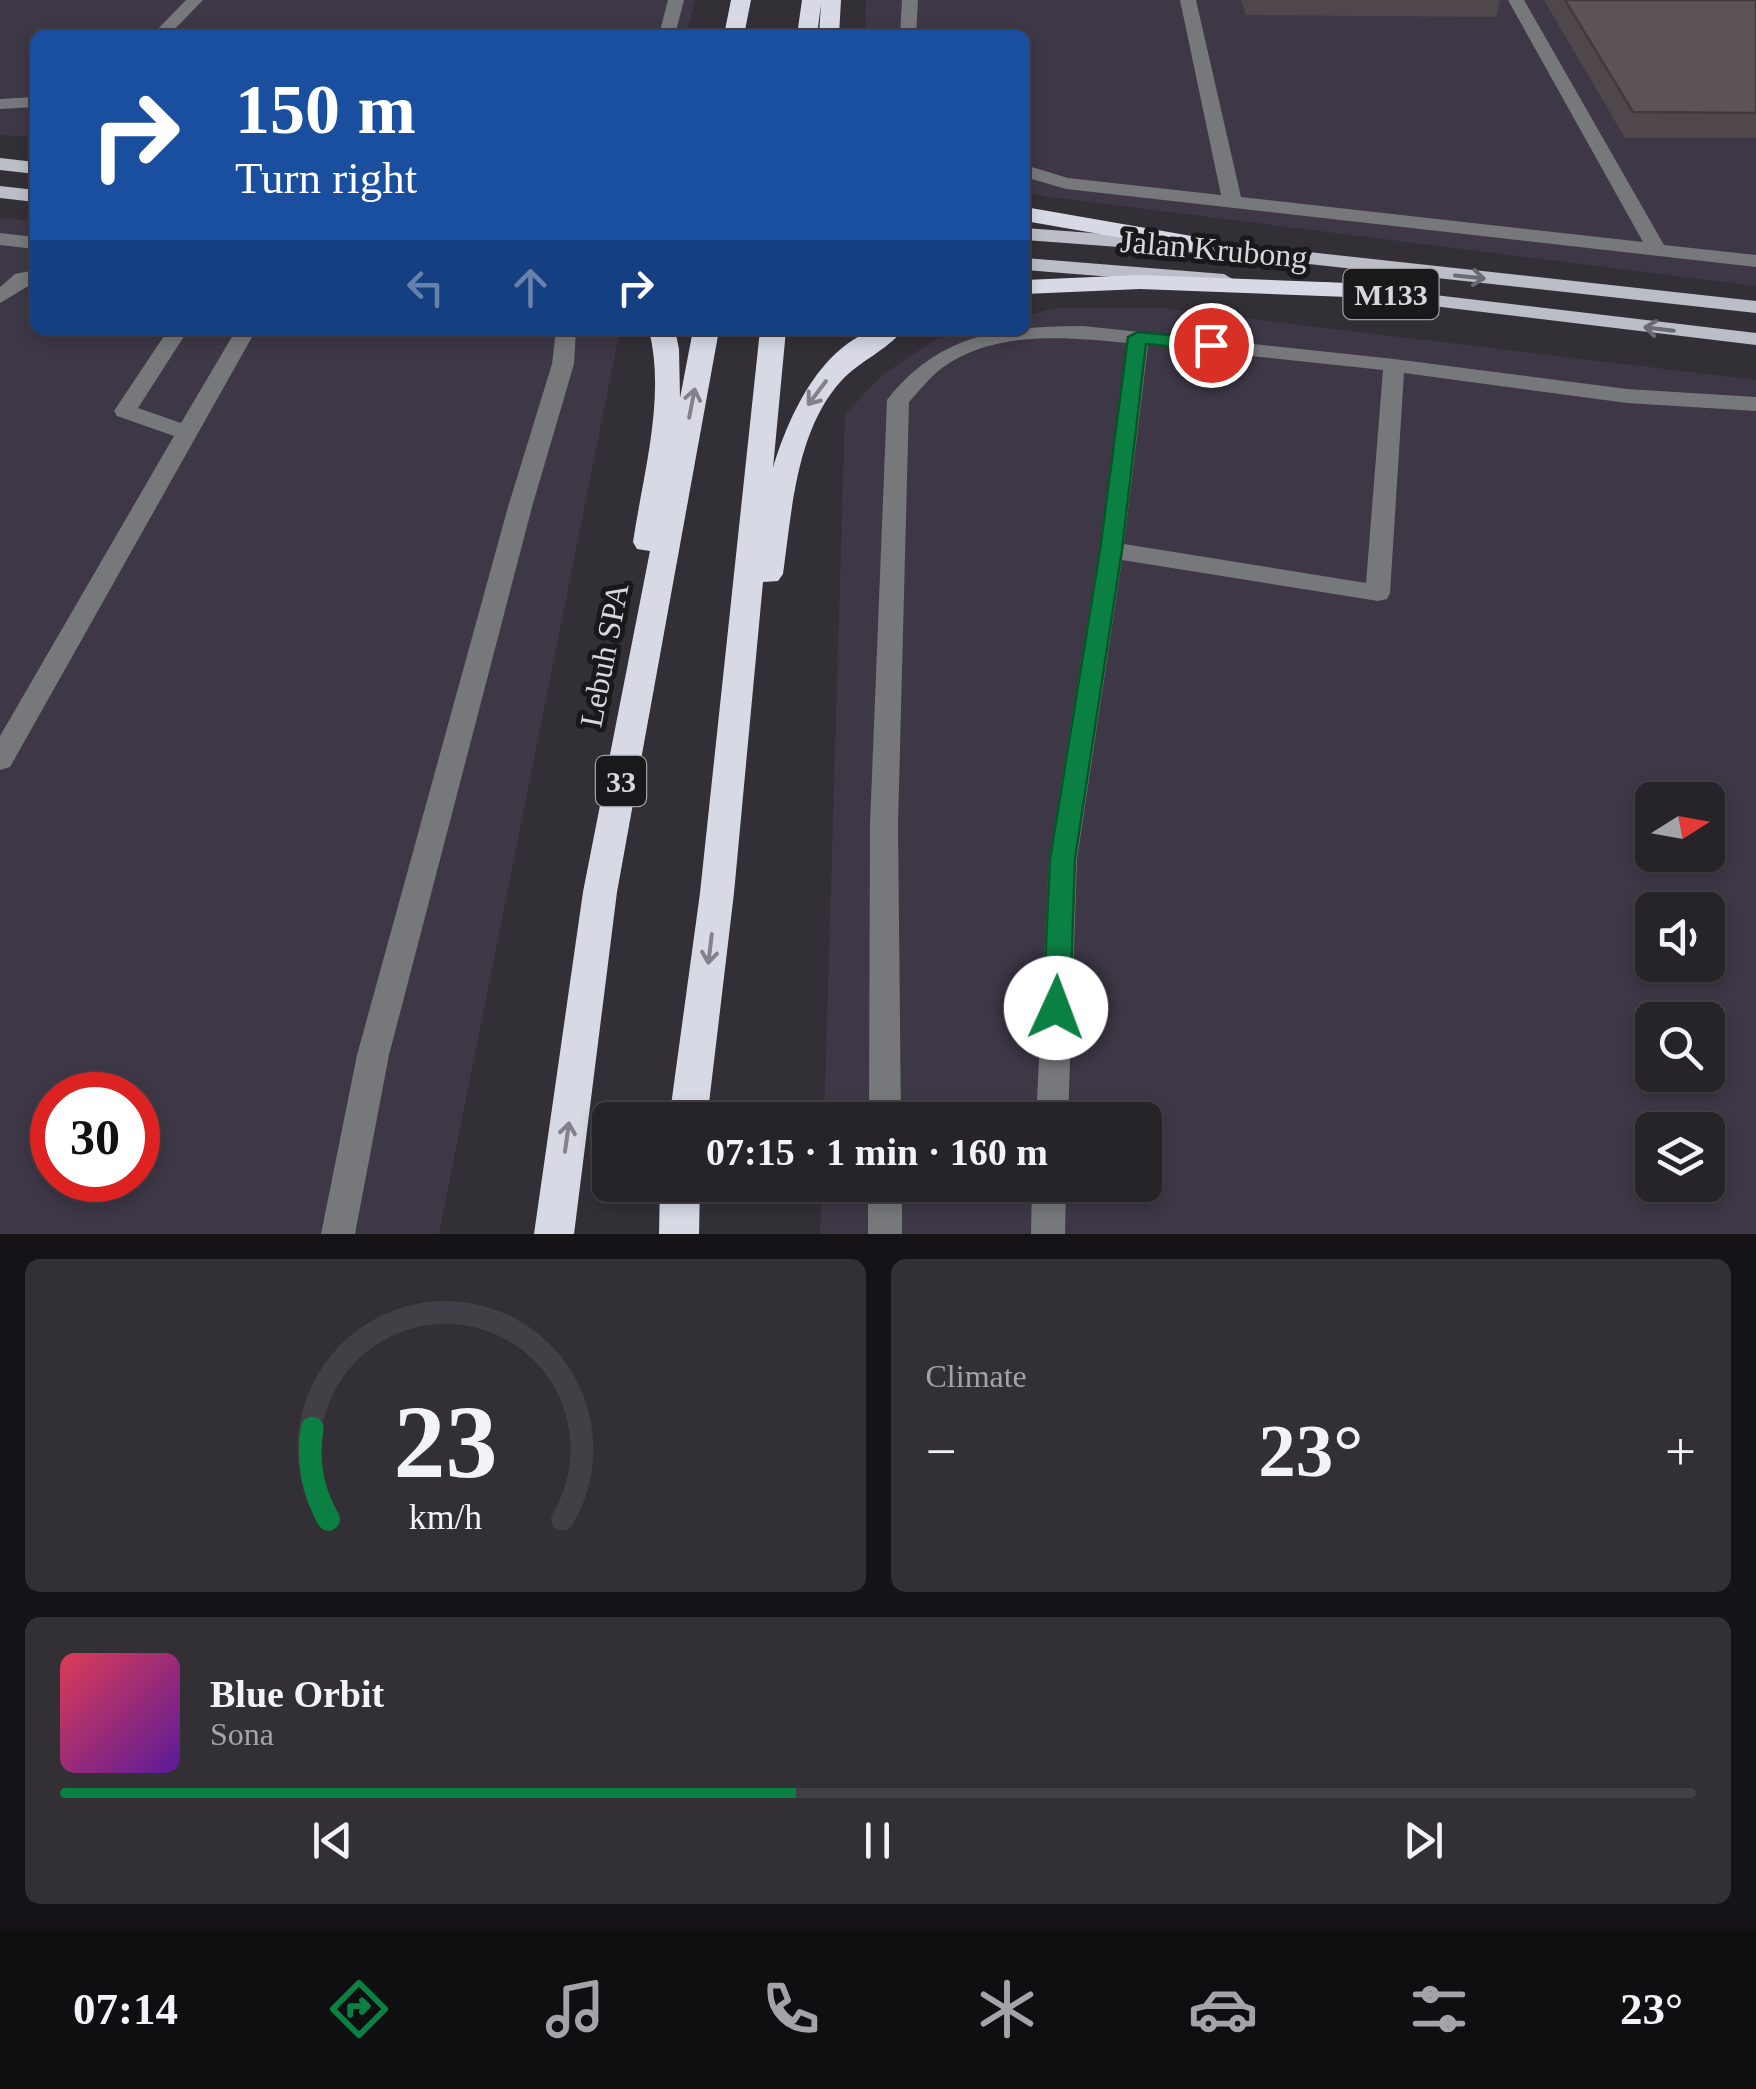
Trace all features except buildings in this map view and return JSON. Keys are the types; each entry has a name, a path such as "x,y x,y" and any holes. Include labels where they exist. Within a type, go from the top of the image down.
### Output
{"highway":[{"path":"735,30 742,0"},
{"path":"755,30 759,0"},
{"path":"808,30 812,0"},
{"path":"830,30 831,0"},
{"path":"1030,215 1226,249"},
{"path":"1030,287 1140,282 1348,290"},
{"path":"600,892 667,390 668,343 664,335"},
{"name":"Lebuh SPA","path":"554,1234 600,892 705,335"},
{"path":"690,1102 717,893 773,335"},
{"path":"717,893 786,459 804,410 829,377 866,343 881,335"},
{"path":"680,1202 680,1234"}],"main road":[{"path":"0,164 30,167"},
{"path":"0,192 30,195"},
{"name":"Jalan Krubong","path":"1030,234 1226,249 1756,307"},
{"name":"Jalan Krubong","path":"1030,264 1348,290 1756,339"}],"street":[{"path":"165,30 195,0"},
{"path":"669,30 676,0"},
{"path":"908,30 910,0"},
{"path":"1188,0 1232,200"},
{"path":"1516,0 1657,248"},
{"path":"0,104 30,102"},
{"path":"1030,172 1066,183 1756,261"},
{"path":"0,239 30,242"},
{"path":"0,297 22,278 30,277"},
{"path":"1030,332 1138,337 1394,364 1626,396 1756,404"},
{"path":"175,335 125,411 184,432"},
{"path":"0,760 184,432 243,335"},
{"path":"338,1234 372,1055 515,526 563,364 566,335"},
{"path":"884,1102 884,825 898,400 938,361 986,342 1018,335"},
{"path":"1053,1102 1062,859 1111,550 1138,337"},
{"path":"1111,550 1378,593 1394,364"},
{"path":"885,1202 886,1234"},
{"path":"1048,1234 1049,1202"}],"shaded area":[{"path":"0,0 695,0 687,30 30,30 30,137 0,135"},
{"path":"866,0 1756,0 1756,286 1030,195 1030,30 865,30"},
{"path":"0,218 30,221 30,335 619,335 439,1234 0,1234"},
{"path":"1054,308 1161,308 1756,380 1756,1234 820,1234 821,1202 1162,1202 1162,1102 825,1102 845,414 882,375 938,338 1030,335 1030,315"}],"route":[{"path":"1056,1008 1062,859 1111,550 1138,337 1211,345"}]}
